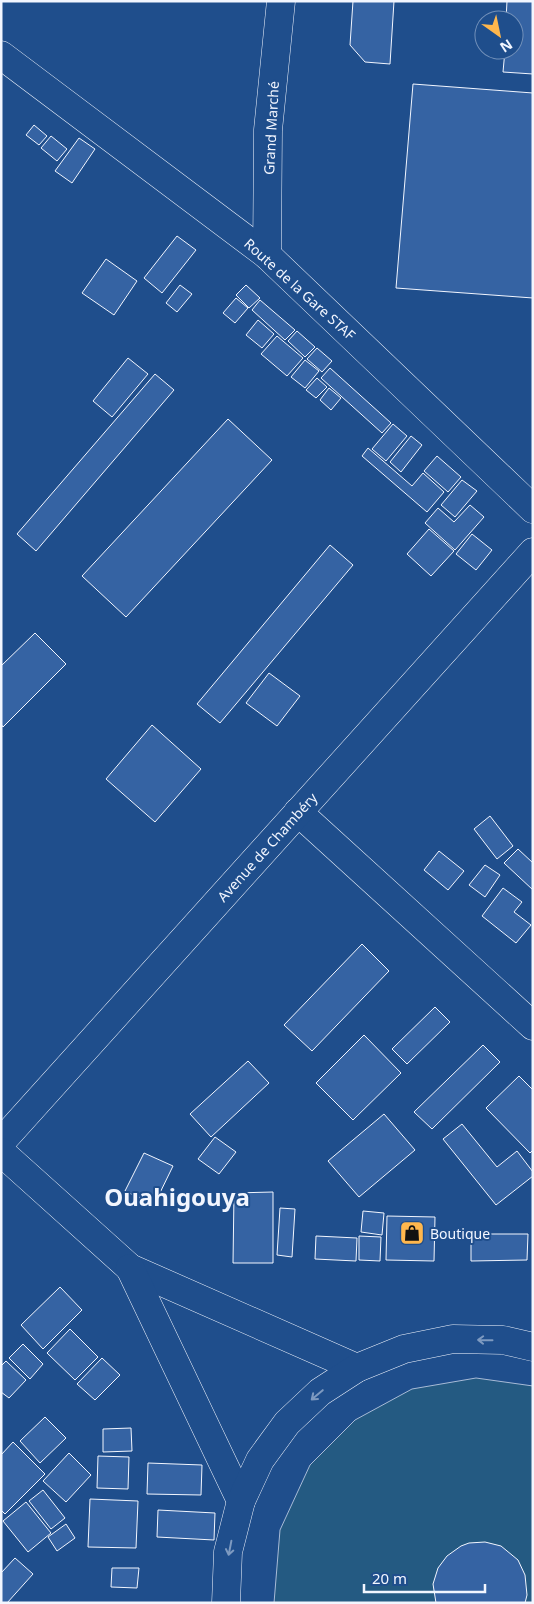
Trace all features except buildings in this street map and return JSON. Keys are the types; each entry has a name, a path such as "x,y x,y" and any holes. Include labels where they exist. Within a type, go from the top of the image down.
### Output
{"street":[{"name":"Grand Marché","path":"267,255 268,130 281,1"},
{"name":"Route de la Gare STAF","path":"1,56 267,255 533,509"},
{"name":"Avenue de Chambéry","path":"1,1142 533,552"},
{"path":"298,812 533,1026"},
{"path":"1,1152 130,1268 358,1368"},
{"path":"130,1268 241,1501"},
{"path":"226,1603 228,1552 241,1501 260,1460 287,1423 320,1392 358,1368 404,1349 453,1339 503,1340 533,1347"}],"shaded area":[{"path":"476,1378 533,1386 533,1603 274,1603 280,1530 310,1465 355,1420 412,1389"}],"place":[{"name":"Boutique","path":"412,1233"}],"district":[{"name":"Ouahigouya","path":"177,1196"}]}
